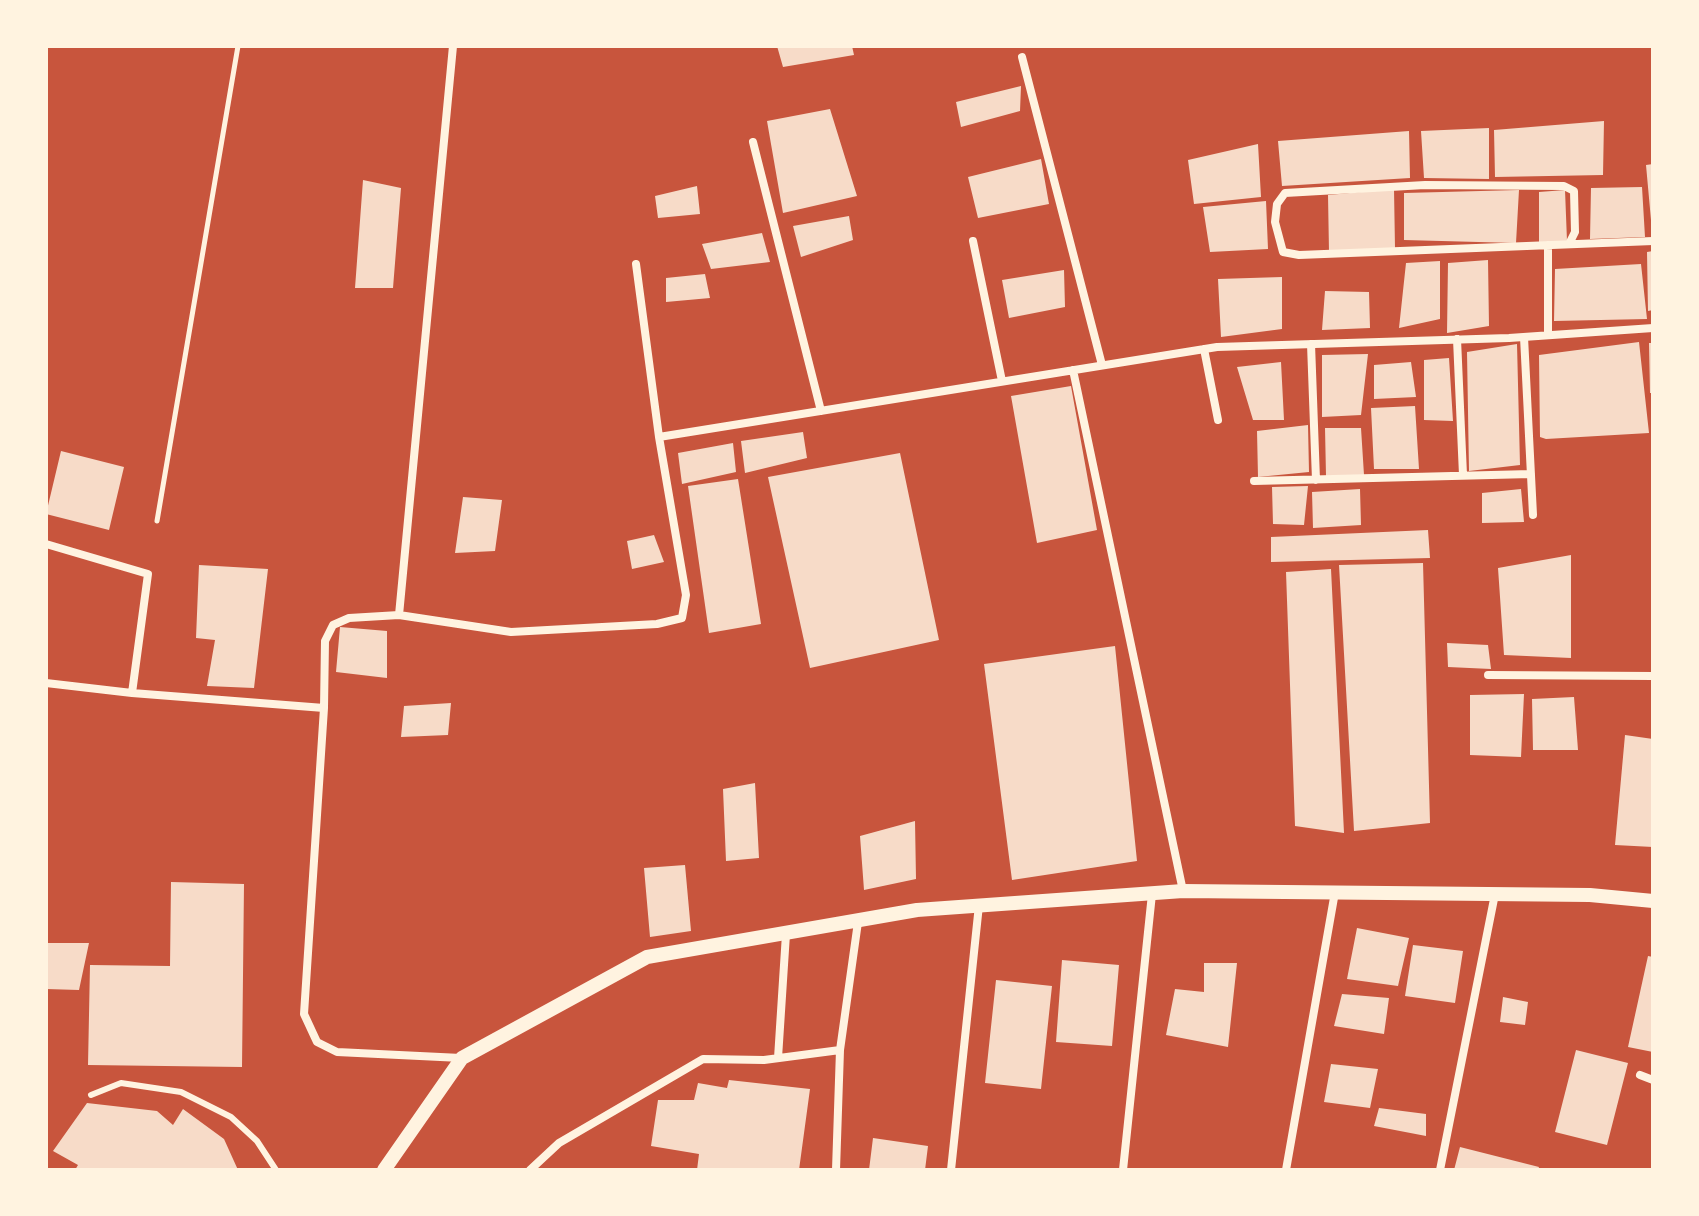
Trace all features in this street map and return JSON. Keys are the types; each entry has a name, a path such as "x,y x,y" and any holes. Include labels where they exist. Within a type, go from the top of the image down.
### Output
{"street":[{"path":"399,615 453,46"},
{"path":"1022,57 1102,365"},
{"path":"753,142 821,411"},
{"path":"1569,244 1575,232 1574,191 1564,186 1425,185 1285,193 1277,204 1275,222 1283,252 1299,255 1653,241"},
{"path":"973,241 1002,381"},
{"path":"1548,245 1548,335"},
{"path":"462,1058 337,1052 317,1042 304,1014 324,708 325,641 333,625 349,618 399,615 511,632 657,624 682,618 686,595 659,437 636,264"},
{"path":"659,437 1204,349 1524,337 1653,328"},
{"path":"1524,337 1533,515"},
{"path":"1457,339 1463,475"},
{"path":"1311,344 1316,480"},
{"path":"1204,349 1218,420"},
{"path":"1073,370 1183,891"},
{"path":"1254,481 1531,474"},
{"path":"46,544 148,574 132,693"},
{"path":"1488,675 1653,676"},
{"path":"46,683 324,708"},
{"path":"384,1170 462,1058 647,957 917,910 1183,891 1590,895 1653,901"},
{"path":"1286,1170 1335,892"},
{"path":"1123,1170 1152,894"},
{"path":"1440,1170 1495,894"},
{"path":"951,1170 979,905"},
{"path":"836,1170 840,1050 858,922"},
{"path":"778,1058 786,934"},
{"path":"530,1170 559,1143 703,1059 778,1058 840,1050"},
{"path":"1640,1075 1653,1080"}],"lane":[{"path":"91,1095 121,1083 181,1092 231,1117 257,1141 276,1170"}],"path":[{"path":"157,521 238,46"}],"building":[{"path":"777,46 852,46 854,55 783,67"},
{"path":"1021,86 1020,111 961,127 956,102"},
{"path":"830,109 857,196 783,213 767,121"},
{"path":"1604,121 1603,175 1495,177 1494,130"},
{"path":"1489,128 1489,179 1424,178 1421,131"},
{"path":"1409,131 1410,178 1282,186 1278,141"},
{"path":"1258,144 1261,197 1194,204 1188,160"},
{"path":"1041,159 1049,204 978,218 968,177"},
{"path":"1653,164 1653,220 1651,220 1646,165"},
{"path":"363,180 401,188 393,288 355,288"},
{"path":"697,186 700,214 658,218 655,196"},
{"path":"1642,187 1645,237 1590,239 1591,188"},
{"path":"1394,189 1395,248 1329,252 1328,195"},
{"path":"1519,190 1516,243 1404,240 1404,193"},
{"path":"1565,190 1567,241 1539,244 1539,192"},
{"path":"1266,201 1268,249 1210,252 1203,207"},
{"path":"849,216 853,240 801,257 793,226"},
{"path":"762,233 770,262 711,269 702,244"},
{"path":"1653,251 1653,310 1648,311 1647,252"},
{"path":"1488,260 1489,326 1447,333 1448,263"},
{"path":"1440,261 1440,319 1399,328 1406,263"},
{"path":"1641,264 1647,319 1554,321 1555,269"},
{"path":"1064,270 1065,307 1009,318 1002,280"},
{"path":"705,274 710,298 666,302 666,278"},
{"path":"1282,277 1282,329 1221,337 1218,279"},
{"path":"1325,291 1369,292 1370,328 1322,330"},
{"path":"1639,342 1649,433 1540,437 1539,355"},
{"path":"1649,343 1653,343 1653,393 1650,393"},
{"path":"1517,344 1520,465 1469,471 1467,352"},
{"path":"1368,354 1361,415 1322,417 1322,355"},
{"path":"1449,358 1453,421 1424,420 1424,360"},
{"path":"1281,362 1284,420 1253,420 1237,367"},
{"path":"1411,362 1416,397 1374,399 1374,365"},
{"path":"1071,386 1097,530 1037,543 1011,396"},
{"path":"1415,406 1419,469 1374,469 1371,408"},
{"path":"1308,425 1309,472 1258,477 1257,431"},
{"path":"1325,428 1361,428 1364,475 1326,476"},
{"path":"803,432 807,458 745,473 741,441"},
{"path":"733,443 736,472 682,484 678,453"},
{"path":"61,451 124,467 109,530 46,514"},
{"path":"900,453 939,640 810,668 768,477"},
{"path":"738,479 761,624 709,633 688,486"},
{"path":"1308,486 1304,525 1273,524 1272,487"},
{"path":"1360,489 1361,525 1313,528 1312,492"},
{"path":"1521,489 1524,522 1482,523 1482,493"},
{"path":"463,497 502,500 495,551 455,553"},
{"path":"1428,530 1430,558 1271,562 1271,537"},
{"path":"654,535 664,562 632,569 627,541"},
{"path":"1571,555 1571,658 1504,655 1498,568"},
{"path":"1423,563 1430,823 1354,831 1339,565"},
{"path":"199,565 268,569 254,688 207,686 215,640 196,638"},
{"path":"1331,569 1344,833 1295,826 1286,572"},
{"path":"340,627 387,631 387,678 336,672"},
{"path":"1447,643 1488,645 1491,669 1448,667"},
{"path":"1115,646 1137,861 1012,880 984,664"},
{"path":"1524,694 1521,757 1470,755 1470,695"},
{"path":"1574,697 1578,750 1533,750 1532,699"},
{"path":"451,703 448,735 401,737 404,706"},
{"path":"1625,735 1653,739 1653,847 1615,845"},
{"path":"755,783 759,858 726,861 723,789"},
{"path":"915,821 916,879 864,890 860,836"},
{"path":"685,865 691,931 650,937 644,868"},
{"path":"171,882 244,884 242,1067 88,1065 90,965 170,966"},
{"path":"1357,928 1409,938 1398,986 1347,979"},
{"path":"46,943 89,943 79,990 46,989"},
{"path":"1413,945 1463,951 1455,1003 1405,996"},
{"path":"1648,956 1653,957 1653,1052 1628,1047"},
{"path":"1062,960 1119,965 1112,1046 1056,1042"},
{"path":"1204,963 1237,963 1228,1047 1166,1035 1175,989 1204,992"},
{"path":"996,980 1052,986 1041,1089 985,1083"},
{"path":"1342,994 1389,998 1384,1034 1334,1026"},
{"path":"1503,997 1528,1002 1525,1025 1500,1022"},
{"path":"1576,1050 1628,1063 1607,1145 1555,1132"},
{"path":"1331,1064 1378,1069 1370,1108 1324,1102"},
{"path":"729,1080 810,1089 799,1170 697,1170 699,1154 651,1146 658,1100 694,1100 698,1083 727,1088"},
{"path":"87,1103 157,1111 173,1125 183,1109 224,1139 238,1170 75,1170 78,1165 53,1151"},
{"path":"1379,1108 1426,1114 1426,1136 1374,1126"},
{"path":"873,1138 928,1146 925,1170 869,1170"},
{"path":"1460,1147 1539,1167 1538,1170 1454,1170"}]}
